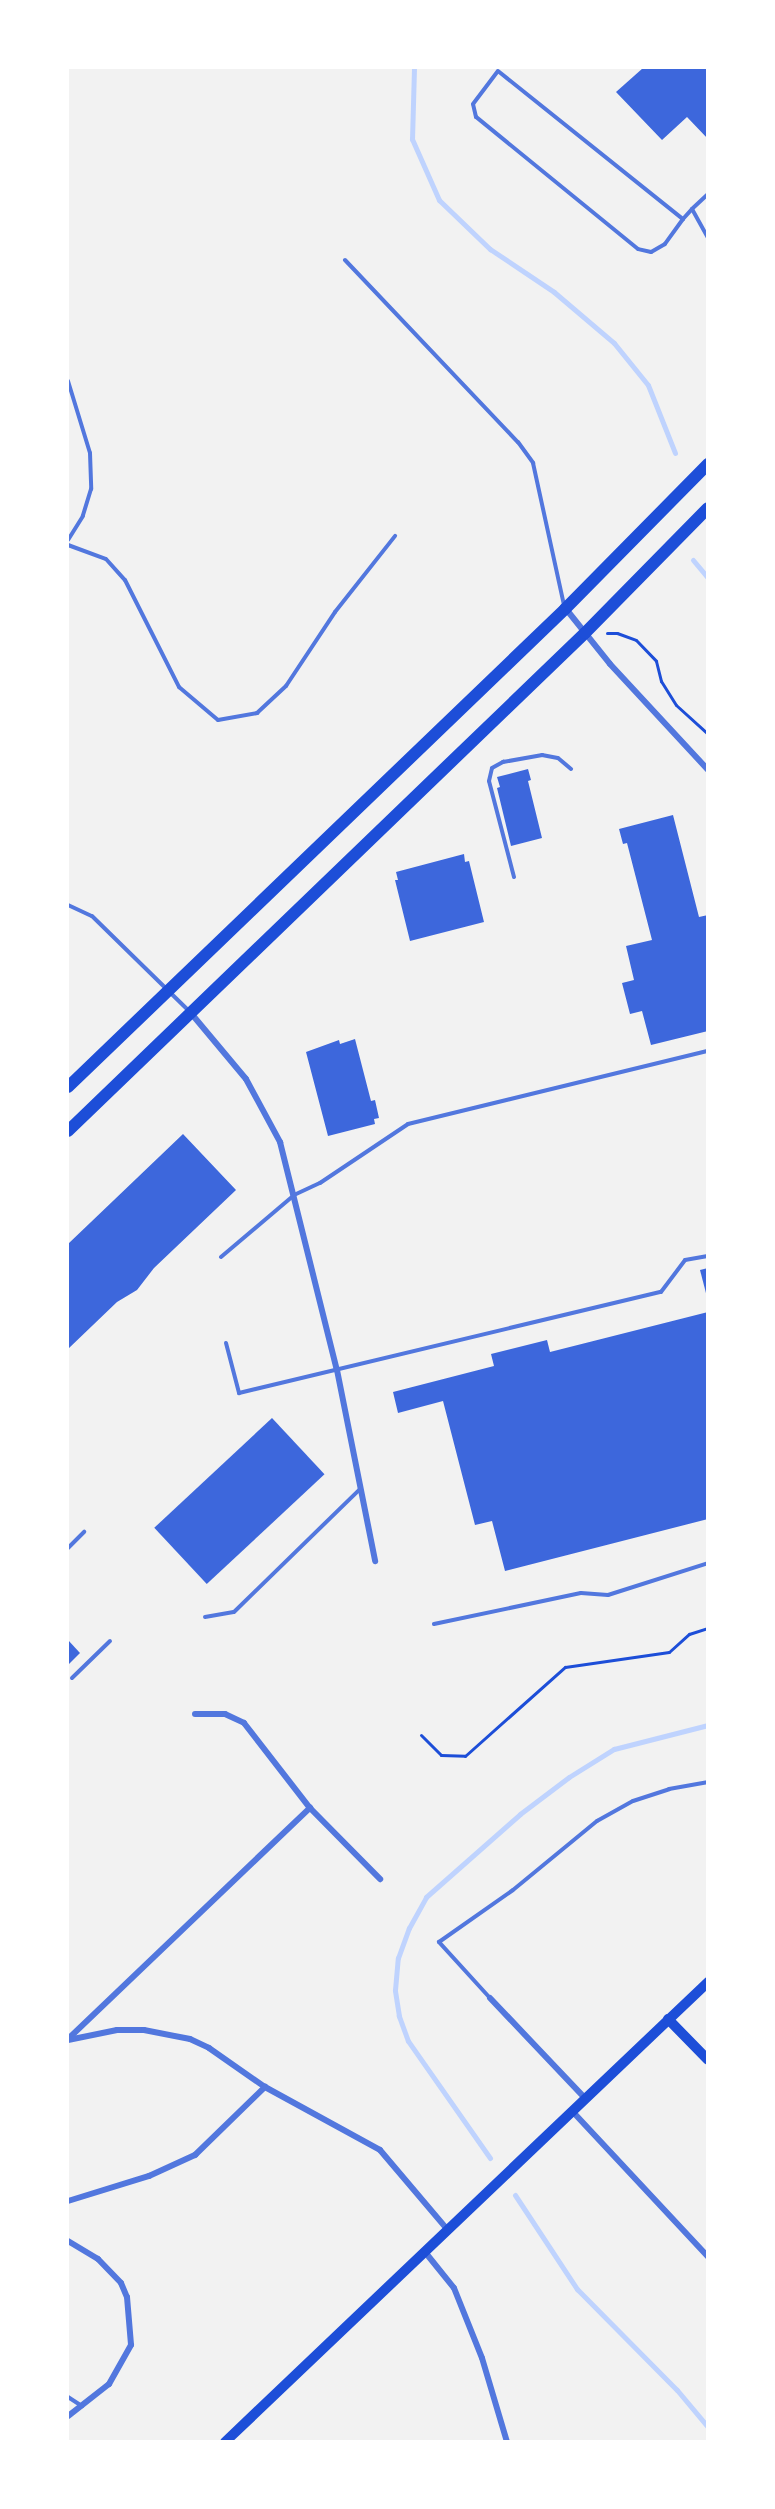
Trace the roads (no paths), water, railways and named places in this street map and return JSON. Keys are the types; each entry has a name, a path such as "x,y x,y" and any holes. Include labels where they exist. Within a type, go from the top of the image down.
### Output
{"main road":[{"path":"68,1087 565,609 708,464"},
{"path":"68,1131 585,633 708,508"},
{"path":"225,2442 708,1982"},
{"path":"668,2019 708,2060"}],"street":[{"path":"565,609 708,770"},
{"path":"190,1012 246,1079 280,1142 337,1370 375,1562"},
{"path":"195,1714 225,1714 244,1723 310,1808 381,1879"},
{"path":"68,2040 310,1808"},
{"path":"490,1998 586,2099"},
{"path":"68,2040 117,2030 144,2030 190,2039 209,2048 265,2087 380,2151 447,2229"},
{"path":"68,2201 149,2176 195,2155 265,2087"},
{"path":"573,2112 708,2258"},
{"path":"68,2241 98,2259 121,2283 127,2297 131,2346 110,2384 68,2416"},
{"path":"425,2252 454,2288 482,2358 507,2442"}],"lane":[{"path":"683,219 498,71 473,104 476,117 638,249 651,252 666,244 683,219 708,194"},
{"path":"692,209 708,238"},
{"path":"345,260 518,442 533,463 565,609"},
{"path":"68,381 90,453 91,489 83,516 68,540"},
{"path":"68,545 106,559 125,580 179,687 218,720 257,713 286,686 335,612 395,536"},
{"path":"514,877 489,781 492,768 503,762 542,755 558,758 571,769"},
{"path":"68,905 92,916 190,1012"},
{"path":"221,1257 294,1195 320,1183 408,1124 708,1051"},
{"path":"226,1343 239,1393 661,1292 685,1260 708,1256"},
{"path":"205,1617 234,1612 360,1490"},
{"path":"68,1548 84,1532"},
{"path":"434,1624 581,1593 608,1595 708,1563"},
{"path":"72,1677 110,1641"},
{"path":"490,1998 439,1942 513,1890 597,1821 633,1801 669,1789 708,1782"},
{"path":"68,2397 83,2406"}],"waterway":[{"path":"414,68 412,139 439,200 490,249 554,292 614,343 648,385 675,453"},
{"path":"693,560 708,578"},
{"path":"490,2158 408,2041 399,2016 395,1990 398,1958 409,1928 426,1897 520,1814 569,1777 614,1749 708,1725"},
{"path":"515,2195 577,2289 677,2390 708,2427"}]}
